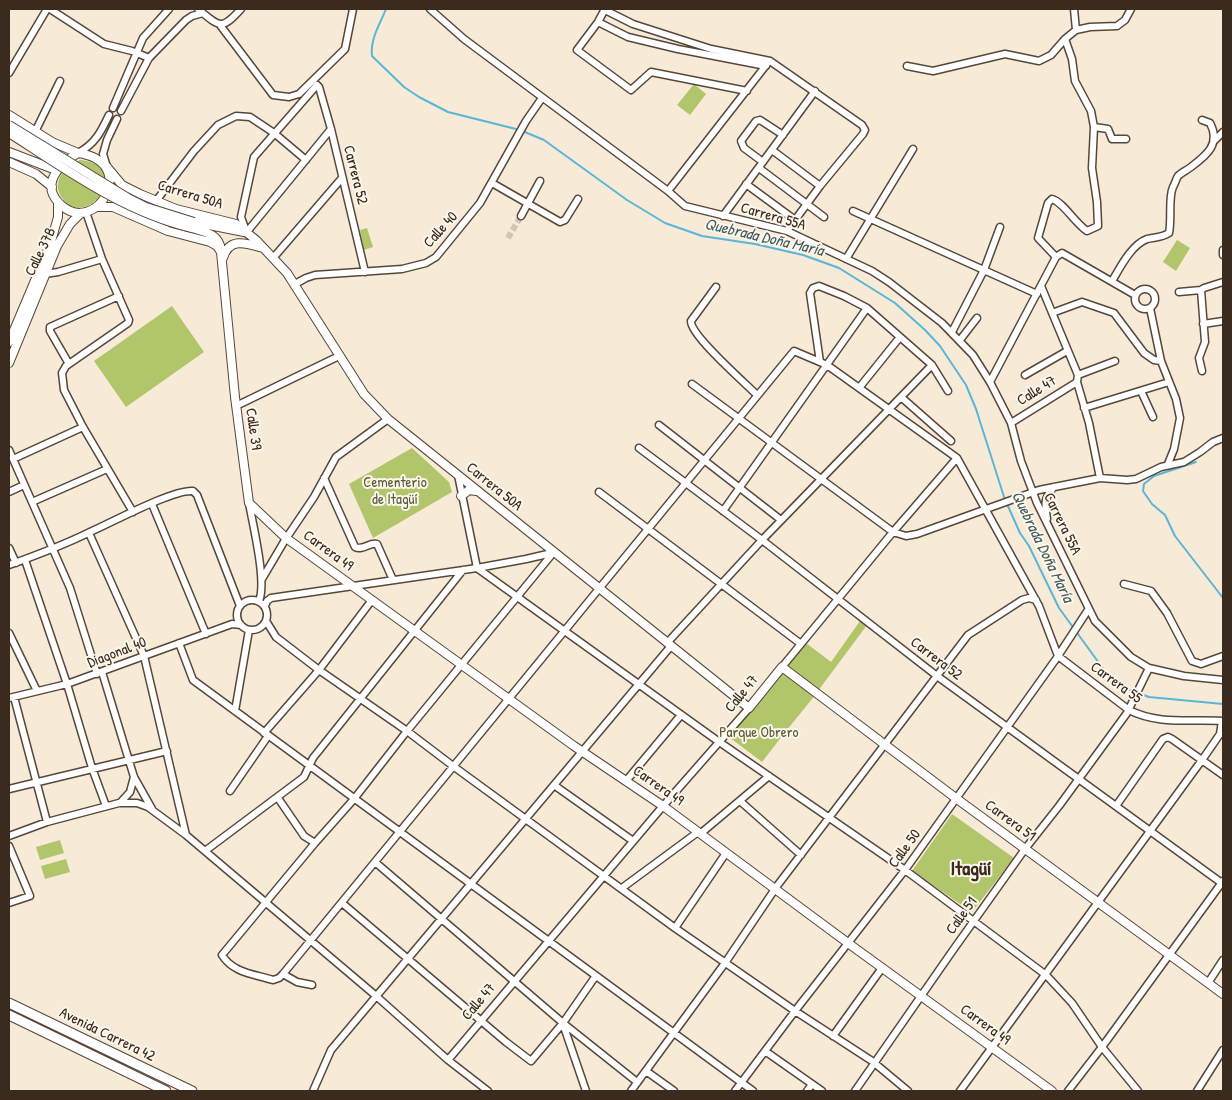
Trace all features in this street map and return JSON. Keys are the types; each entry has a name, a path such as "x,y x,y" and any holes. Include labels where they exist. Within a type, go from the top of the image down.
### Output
{"highway":[{"name":"Avenida Carrera 42","path":"10,1004 192,1091"},
{"name":"Avenida Carrera 42","path":"9,1015 166,1091"}],"main road":[{"path":"9,115 52,142 78,153 99,159 107,167 110,180 109,192 98,207"},
{"path":"9,125 128,198 209,233 219,241 221,252"},
{"path":"9,133 126,205 169,223 246,233"},
{"path":"9,152 56,170"},
{"path":"78,153 69,158 56,170 52,186 54,196 64,208 73,212 84,212 98,207 112,207 168,231 210,242 217,246 221,252"},
{"path":"9,162 36,174 52,186"},
{"name":"Carrera 50A","path":"107,167 122,184 176,209 236,224 265,248 295,284 364,394 388,419 748,708"},
{"name":"Calle 37B","path":"9,342 50,245 58,217 58,202"},
{"name":"Calle 37B","path":"9,363 57,246 70,224 84,212"},
{"name":"Carrera 50A","path":"222,260 225,251 238,243 248,243 265,248"},
{"name":"Calle 39","path":"221,252 236,406 249,503"},
{"path":"461,496 469,490 477,492"},
{"name":"Carrera 49","path":"249,503 286,538 581,751 663,806 1052,1091"},
{"name":"Calle 47","path":"748,708 782,667"},
{"name":"Carrera 51","path":"782,667 957,799 1223,994"}],"street":[{"path":"9,73 49,9 104,44 149,58"},
{"path":"113,108 143,38 168,9"},
{"path":"220,25 230,22 241,9"},
{"path":"121,112 149,58 186,20 201,11 220,25 274,95 289,97 299,94 345,49 353,9"},
{"path":"746,91 651,72 631,90 577,50 598,22 605,9 633,24 711,49 768,63 815,91 862,125 865,130 863,134 820,186 787,232"},
{"path":"1074,9 1076,30"},
{"path":"907,66 933,71 1005,54 1040,61 1051,55 1076,30 1090,27 1117,26 1125,20 1131,9"},
{"name":"Carrera 55A","path":"431,10 464,39 668,191 685,206 787,232 872,271 889,282 952,332 973,355 990,382 1011,423 1032,492 1087,612 1131,657 1149,668"},
{"path":"598,22 628,37 678,49 768,63"},
{"path":"1066,39 1072,59 1075,81 1091,111 1094,127 1092,168 1098,226 1087,231 1078,224 1058,200 1052,198 1048,203 1038,238 1059,255 1112,281 1135,295"},
{"path":"668,191 768,63"},
{"path":"35,132 60,80"},
{"name":"Carrera 52","path":"274,133 316,84 319,87 331,129 365,272"},
{"path":"723,216 815,91"},
{"name":"Calle 40","path":"295,284 315,275 402,269 426,263 436,257 475,210 526,121 542,98"},
{"path":"156,201 194,151 218,125 236,116 250,117 274,133 306,160"},
{"path":"78,153 89,147 98,137 108,118 116,121 103,154 107,167"},
{"path":"783,135 760,120 756,121 741,141 744,148 761,165 824,217"},
{"path":"1202,120 1210,124 1214,131 1215,140"},
{"path":"1094,127 1108,129 1111,138 1114,140 1126,139"},
{"path":"246,233 331,129"},
{"path":"1112,281 1132,250 1140,243 1147,239 1162,238 1169,233 1172,190 1179,176 1204,156 1223,132"},
{"path":"246,233 241,218 254,157 274,133"},
{"path":"846,259 913,149"},
{"path":"772,150 820,186"},
{"path":"274,257 342,178"},
{"path":"521,216 540,181"},
{"path":"492,183 560,222 565,220 578,199"},
{"path":"746,184 795,220"},
{"path":"853,210 1037,294"},
{"path":"84,212 102,259 128,316 128,323 69,364 62,374 64,390 83,427 133,512"},
{"path":"952,332 984,270 1000,227"},
{"path":"1223,250 1223,255"},
{"path":"990,382 1059,255"},
{"path":"45,274 102,259"},
{"path":"1179,292 1201,290 1223,282"},
{"path":"820,362 810,293 813,288 818,286 844,296 867,308 932,365 948,391"},
{"path":"1042,286 1077,378 1100,478"},
{"path":"716,287 691,321 692,328 718,357 757,395"},
{"path":"1139,290 1150,290 1154,294 1154,304 1150,308 1145,310 1136,305 1135,295 1139,290"},
{"path":"1201,290 1205,342 1199,358 1202,371"},
{"path":"69,364 50,331 50,327 119,296"},
{"path":"1052,313 1082,302 1114,313 1144,353 1154,360 1161,361"},
{"path":"723,511 867,308"},
{"path":"1150,308 1161,361 1176,399 1180,418 1174,449 1168,464"},
{"path":"960,340 977,318"},
{"path":"1203,324 1223,321"},
{"path":"859,388 900,337"},
{"path":"553,552 354,799 222,955 234,969 273,980 281,976 794,351 827,365 957,458 1036,600 1060,654"},
{"path":"1025,375 1067,351"},
{"path":"236,406 339,356"},
{"name":"Calle 47","path":"1011,423 1077,378 1115,361"},
{"path":"313,1091 331,1050 375,995 639,684 669,645 762,540 932,365"},
{"path":"1084,408 1169,382"},
{"path":"692,384 893,532 906,536 917,534 1032,492 1055,486 1100,478 1128,480 1136,478 1168,464 1184,462 1213,442 1223,438"},
{"path":"1141,390 1153,417"},
{"path":"901,397 951,441"},
{"path":"262,580 286,538 314,497 331,464 341,452 388,419"},
{"path":"659,425 781,520"},
{"path":"13,458 83,427"},
{"name":"Carrera 52","path":"639,448 684,484 762,540 937,676 1151,832 1223,882"},
{"path":"9,450 70,588 134,778 153,810"},
{"name":"Calle 47","path":"782,667 893,532 957,458"},
{"path":"32,502 107,469"},
{"path":"458,475 476,568 681,715 905,870 1046,975 1072,1003 1102,1047 1138,1091"},
{"path":"324,478 355,547 360,548 374,543 377,544 380,547 392,580"},
{"path":"9,492 24,485"},
{"path":"1047,523 1046,498 1055,486"},
{"path":"9,548 12,564 54,549 133,512 186,490 193,491 240,606 237,618 241,625 249,630 259,629 266,621 268,616 265,606 259,601 248,600 240,606"},
{"path":"599,492 801,644"},
{"name":"Calle 39","path":"249,503 262,580 262,593 259,601"},
{"path":"152,504 206,634"},
{"path":"89,533 144,656 186,835"},
{"path":"265,606 271,598 526,560 553,552"},
{"path":"25,560 106,806"},
{"path":"526,560 533,563 538,570"},
{"path":"205,851 304,777 310,762 463,570"},
{"path":"1124,584 1151,591 1167,613 1192,661 1201,664 1223,656"},
{"path":"631,1091 725,963 775,888 968,635 1022,600 1029,598 1036,600"},
{"path":"230,791 266,734 372,600"},
{"name":"Calle 50","path":"735,1091 905,870 1060,654 1087,612"},
{"name":"Diagonal 40","path":"232,624 237,618"},
{"path":"266,621 276,637 318,670 407,731 675,928 795,1011 875,1063 908,1091"},
{"name":"Diagonal 40","path":"11,698 67,684 232,624 241,625"},
{"path":"235,712 249,630"},
{"path":"9,634 37,691"},
{"path":"179,643 193,680 595,977 753,1091"},
{"name":"Carrera 55","path":"1060,654 1129,709 1146,718 1155,720 1222,721"},
{"path":"1149,668 1184,676 1223,680"},
{"name":"Calle 51","path":"856,1091 1025,849 1079,779 1129,709 1149,668"},
{"path":"11,698 47,822"},
{"name":"Calle 47","path":"448,1060 748,708"},
{"path":"626,781 681,715"},
{"path":"960,1091 1202,760 1220,734 1222,721"},
{"path":"1116,806 1160,742 1168,737 1223,775"},
{"path":"9,789 166,751"},
{"path":"622,888 699,833 769,776"},
{"path":"119,803 130,792 134,778"},
{"path":"554,785 633,841"},
{"path":"278,798 304,836 315,843"},
{"path":"740,800 800,855"},
{"path":"9,836 47,822 119,803 137,803 153,810 186,835 375,995 448,1060 488,1091"},
{"path":"9,846 30,896 9,903"},
{"path":"675,928 726,853"},
{"path":"376,862 563,1023 637,1082"},
{"path":"1068,1091 1223,882"},
{"path":"342,903 516,1051 531,1061 563,1023 595,977"},
{"path":"1208,983 1223,960"},
{"path":"834,1036 882,968"},
{"path":"281,976 312,985"},
{"path":"563,1023 586,1091"},
{"path":"1197,1091 1223,1050"},
{"path":"765,1051 822,1091"},
{"path":"646,1071 674,1091"},
{"path":"807,1091 812,1084"}],"green space":[{"path":"694,84 706,94 690,115 677,105"},
{"path":"80,160 96,164 104,173 105,183 102,193 94,202 84,207 73,207 59,193 58,181 69,166"},
{"path":"367,228 373,247 364,250 360,230"},
{"path":"1177,240 1190,248 1176,271 1163,262"},
{"path":"172,306 204,352 126,407 94,361"},
{"name":"Cementerio de Itagüí","path":"412,448 449,482 452,492 373,538 349,484"},
{"name":"Parque Obrero","path":"860,621 867,625 762,762 729,737 806,643 831,662"},
{"path":"952,814 1014,858 972,912 912,871"},
{"path":"60,840 64,853 40,860 36,847"},
{"path":"66,859 70,872 45,879 41,866"}],"waterway":[{"name":"Quebrada Doña María","path":"386,9 372,44 372,56 404,87 419,97 448,112 520,130 544,140 627,200 665,223 702,236 755,244 803,255 839,268 895,303 940,346 966,385 976,409 1005,500"},
{"path":"1196,462 1154,476 1144,484 1143,491 1152,504 1165,515 1175,536 1223,598"},
{"name":"Quebrada Doña María","path":"1007,504 1059,608 1107,674 1120,686 1149,697 1223,704"}],"tunnel":[{"path":"508,238 521,216"}],"district":[{"name":"Itagüí","path":"971,870"}]}
